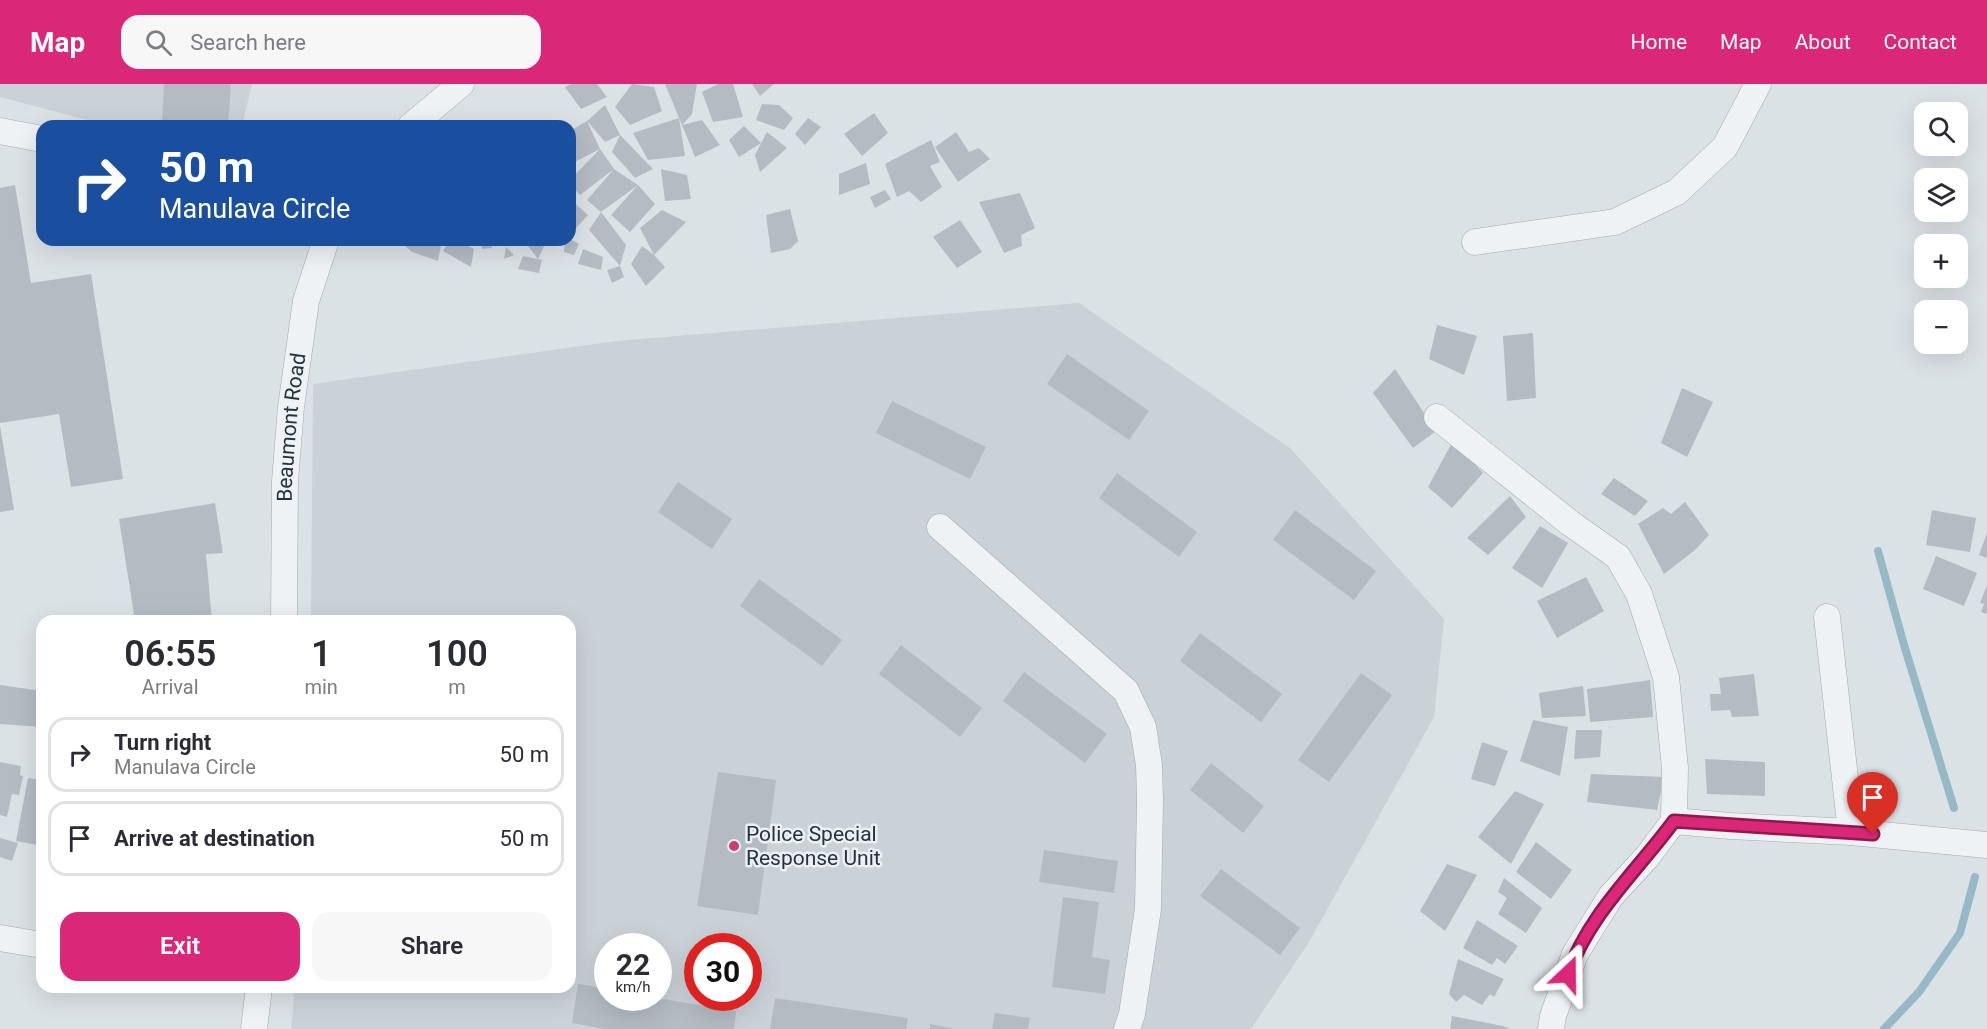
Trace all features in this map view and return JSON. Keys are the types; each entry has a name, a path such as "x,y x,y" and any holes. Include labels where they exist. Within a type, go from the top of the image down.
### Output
{"street":[{"path":"418,120 461,84"},
{"path":"1475,242 1615,222 1677,192 1725,147 1758,84"},
{"path":"0,131 36,138"},
{"name":"Beaumont Road","path":"284,615 285,481 291,407 306,301 324,246"},
{"path":"1437,417 1570,523 1618,556 1639,594 1666,677 1675,768 1674,821 1647,857 1611,896 1575,954 1553,1016 1551,1029"},
{"path":"940,527 1126,690 1143,727 1149,765 1148,909 1132,1014 1127,1029"},
{"path":"1827,617 1851,832"},
{"path":"1674,821 1851,832 1987,845"},
{"path":"0,938 36,944"},
{"path":"254,1029 258,993"}],"shaded area":[{"path":"0,84 252,84 243,120 87,120 0,97"},
{"path":"1079,303 1290,448 1444,619 1434,717 1309,942 1251,1029 291,1029 294,993 576,993 576,615 311,615 313,384 616,341"}],"building":[{"path":"164,84 231,84 228,120 162,120"},
{"path":"571,84 597,84 607,97 581,109 565,87"},
{"path":"632,84 654,87 662,111 630,125 615,107"},
{"path":"665,84 697,84 692,114 682,125"},
{"path":"718,84 733,84 743,117 713,122 702,92"},
{"path":"752,84 774,84 760,96"},
{"path":"762,104 779,105 793,118 784,130 756,120"},
{"path":"605,105 620,135 605,142 587,121"},
{"path":"874,113 888,133 862,156 844,134"},
{"path":"679,118 685,156 648,160 633,133"},
{"path":"808,118 821,127 805,145 795,134"},
{"path":"702,120 720,145 695,157 682,125"},
{"path":"587,121 600,149 576,161 576,127"},
{"path":"744,126 761,143 739,157 729,140"},
{"path":"767,132 787,148 760,172 755,155"},
{"path":"956,132 969,152 979,148 990,159 958,182 935,147"},
{"path":"620,135 653,169 635,178 612,152"},
{"path":"931,140 940,162 930,166 942,187 921,202 909,191 897,197 885,164"},
{"path":"600,149 614,169 580,195 576,191 576,174"},
{"path":"866,163 870,184 839,195 839,174"},
{"path":"614,169 638,185 601,212 587,200"},
{"path":"661,169 687,175 691,199 665,201"},
{"path":"15,185 31,283 91,274 123,479 71,487 59,414 0,423 0,188"},
{"path":"638,185 655,204 630,232 611,215"},
{"path":"885,190 891,199 875,208 870,197"},
{"path":"1020,193 1035,228 1021,235 1022,246 1004,253 979,202"},
{"path":"576,204 588,215 576,228"},
{"path":"790,209 798,241 790,249 771,253 766,215"},
{"path":"662,210 686,222 654,255 640,228"},
{"path":"601,212 626,245 620,266 589,230"},
{"path":"960,220 982,252 957,268 933,237"},
{"path":"576,242 579,244 574,255 564,252 564,246 576,246"},
{"path":"405,246 441,246 438,261 412,252"},
{"path":"446,246 468,246 474,249 471,267 443,251"},
{"path":"482,246 491,246 492,248 482,249"},
{"path":"528,246 544,246 538,259"},
{"path":"642,246 665,267 646,286 631,264"},
{"path":"506,247 514,255 504,259"},
{"path":"583,249 603,257 601,270 578,264"},
{"path":"523,256 542,260 539,273 518,269"},
{"path":"620,266 624,277 612,283 607,270"},
{"path":"1437,325 1477,336 1464,375 1429,359"},
{"path":"1533,333 1536,398 1507,401 1503,336"},
{"path":"1067,354 1149,411 1129,440 1047,384"},
{"path":"1395,369 1436,431 1413,448 1373,393"},
{"path":"1682,388 1713,402 1687,457 1661,443"},
{"path":"892,401 986,447 970,479 876,433"},
{"path":"0,426 14,510 0,512"},
{"path":"1453,441 1483,473 1452,508 1428,487"},
{"path":"1117,473 1197,532 1179,557 1099,498"},
{"path":"1614,478 1648,501 1635,516 1601,494"},
{"path":"678,482 732,519 712,549 658,512"},
{"path":"1510,496 1526,517 1488,555 1467,538"},
{"path":"1685,502 1709,535 1695,550 1664,574 1638,524 1663,508 1671,514"},
{"path":"215,503 223,553 206,554 211,615 134,615 119,519"},
{"path":"1295,510 1376,571 1354,600 1273,540"},
{"path":"1932,510 1976,518 1970,552 1926,545"},
{"path":"1540,526 1568,543 1542,588 1512,568"},
{"path":"1987,533 1987,558 1979,555"},
{"path":"1936,556 1977,573 1964,606 1923,589"},
{"path":"1586,577 1604,611 1557,638 1537,601"},
{"path":"759,579 842,640 822,666 740,606"},
{"path":"1987,585 1987,614 1981,612 1984,604 1980,603"},
{"path":"1200,633 1282,694 1261,722 1180,661"},
{"path":"901,645 982,708 960,737 879,674"},
{"path":"1024,672 1107,734 1085,763 1003,701"},
{"path":"1361,673 1392,695 1329,782 1298,760"},
{"path":"1754,674 1759,716 1732,717 1730,710 1711,711 1710,694 1721,694 1719,678"},
{"path":"1650,680 1653,717 1590,722 1587,689"},
{"path":"0,685 36,690 36,727 0,724"},
{"path":"1583,686 1586,716 1542,718 1539,693"},
{"path":"1533,720 1568,727 1560,776 1520,761"},
{"path":"1576,730 1602,730 1600,757 1574,759"},
{"path":"1482,742 1508,751 1495,786 1471,779"},
{"path":"1705,759 1765,762 1765,796 1707,794"},
{"path":"0,762 21,766 20,775 23,776 19,795 12,794 7,817 0,815"},
{"path":"1211,763 1264,806 1243,833 1190,790"},
{"path":"718,772 776,780 758,915 697,906"},
{"path":"1591,774 1664,777 1657,810 1587,802"},
{"path":"28,778 36,779 36,845 16,841"},
{"path":"1515,791 1544,804 1511,864 1478,837"},
{"path":"0,838 18,843 12,861 0,857"},
{"path":"1536,842 1572,870 1551,899 1516,872"},
{"path":"1044,850 1118,861 1114,893 1039,882"},
{"path":"1447,864 1477,875 1445,931 1420,911"},
{"path":"1221,869 1300,928 1280,955 1200,896"},
{"path":"1504,878 1542,908 1526,933 1498,914 1507,898 1498,892"},
{"path":"1063,897 1099,902 1092,957 1110,960 1105,994 1052,987"},
{"path":"1477,920 1518,946 1505,964 1497,958 1492,965 1463,948"},
{"path":"1458,959 1504,979 1494,997 1490,994 1482,1005 1464,995 1456,1002 1449,994"},
{"path":"578,984 594,987 594,1011 672,1011 672,1001 684,1003 684,1011 736,1011 734,1029 605,1029 572,1023"},
{"path":"775,998 908,1018 906,1029 770,1029"},
{"path":"995,1013 1030,1018 1028,1029 992,1029"},
{"path":"1452,1016 1503,1026 1510,1029 1450,1029"},
{"path":"930,1024 952,1028 952,1029 930,1029"}],"waterway":[{"path":"1878,551 1954,808"},
{"path":"1884,1029 1919,992 1960,933 1975,877"}],"place":[{"name":"Police Special Response Unit","path":"734,846"}],"route":[{"path":"1568,974 1575,954 1611,896 1647,857 1674,821 1873,834"}]}
